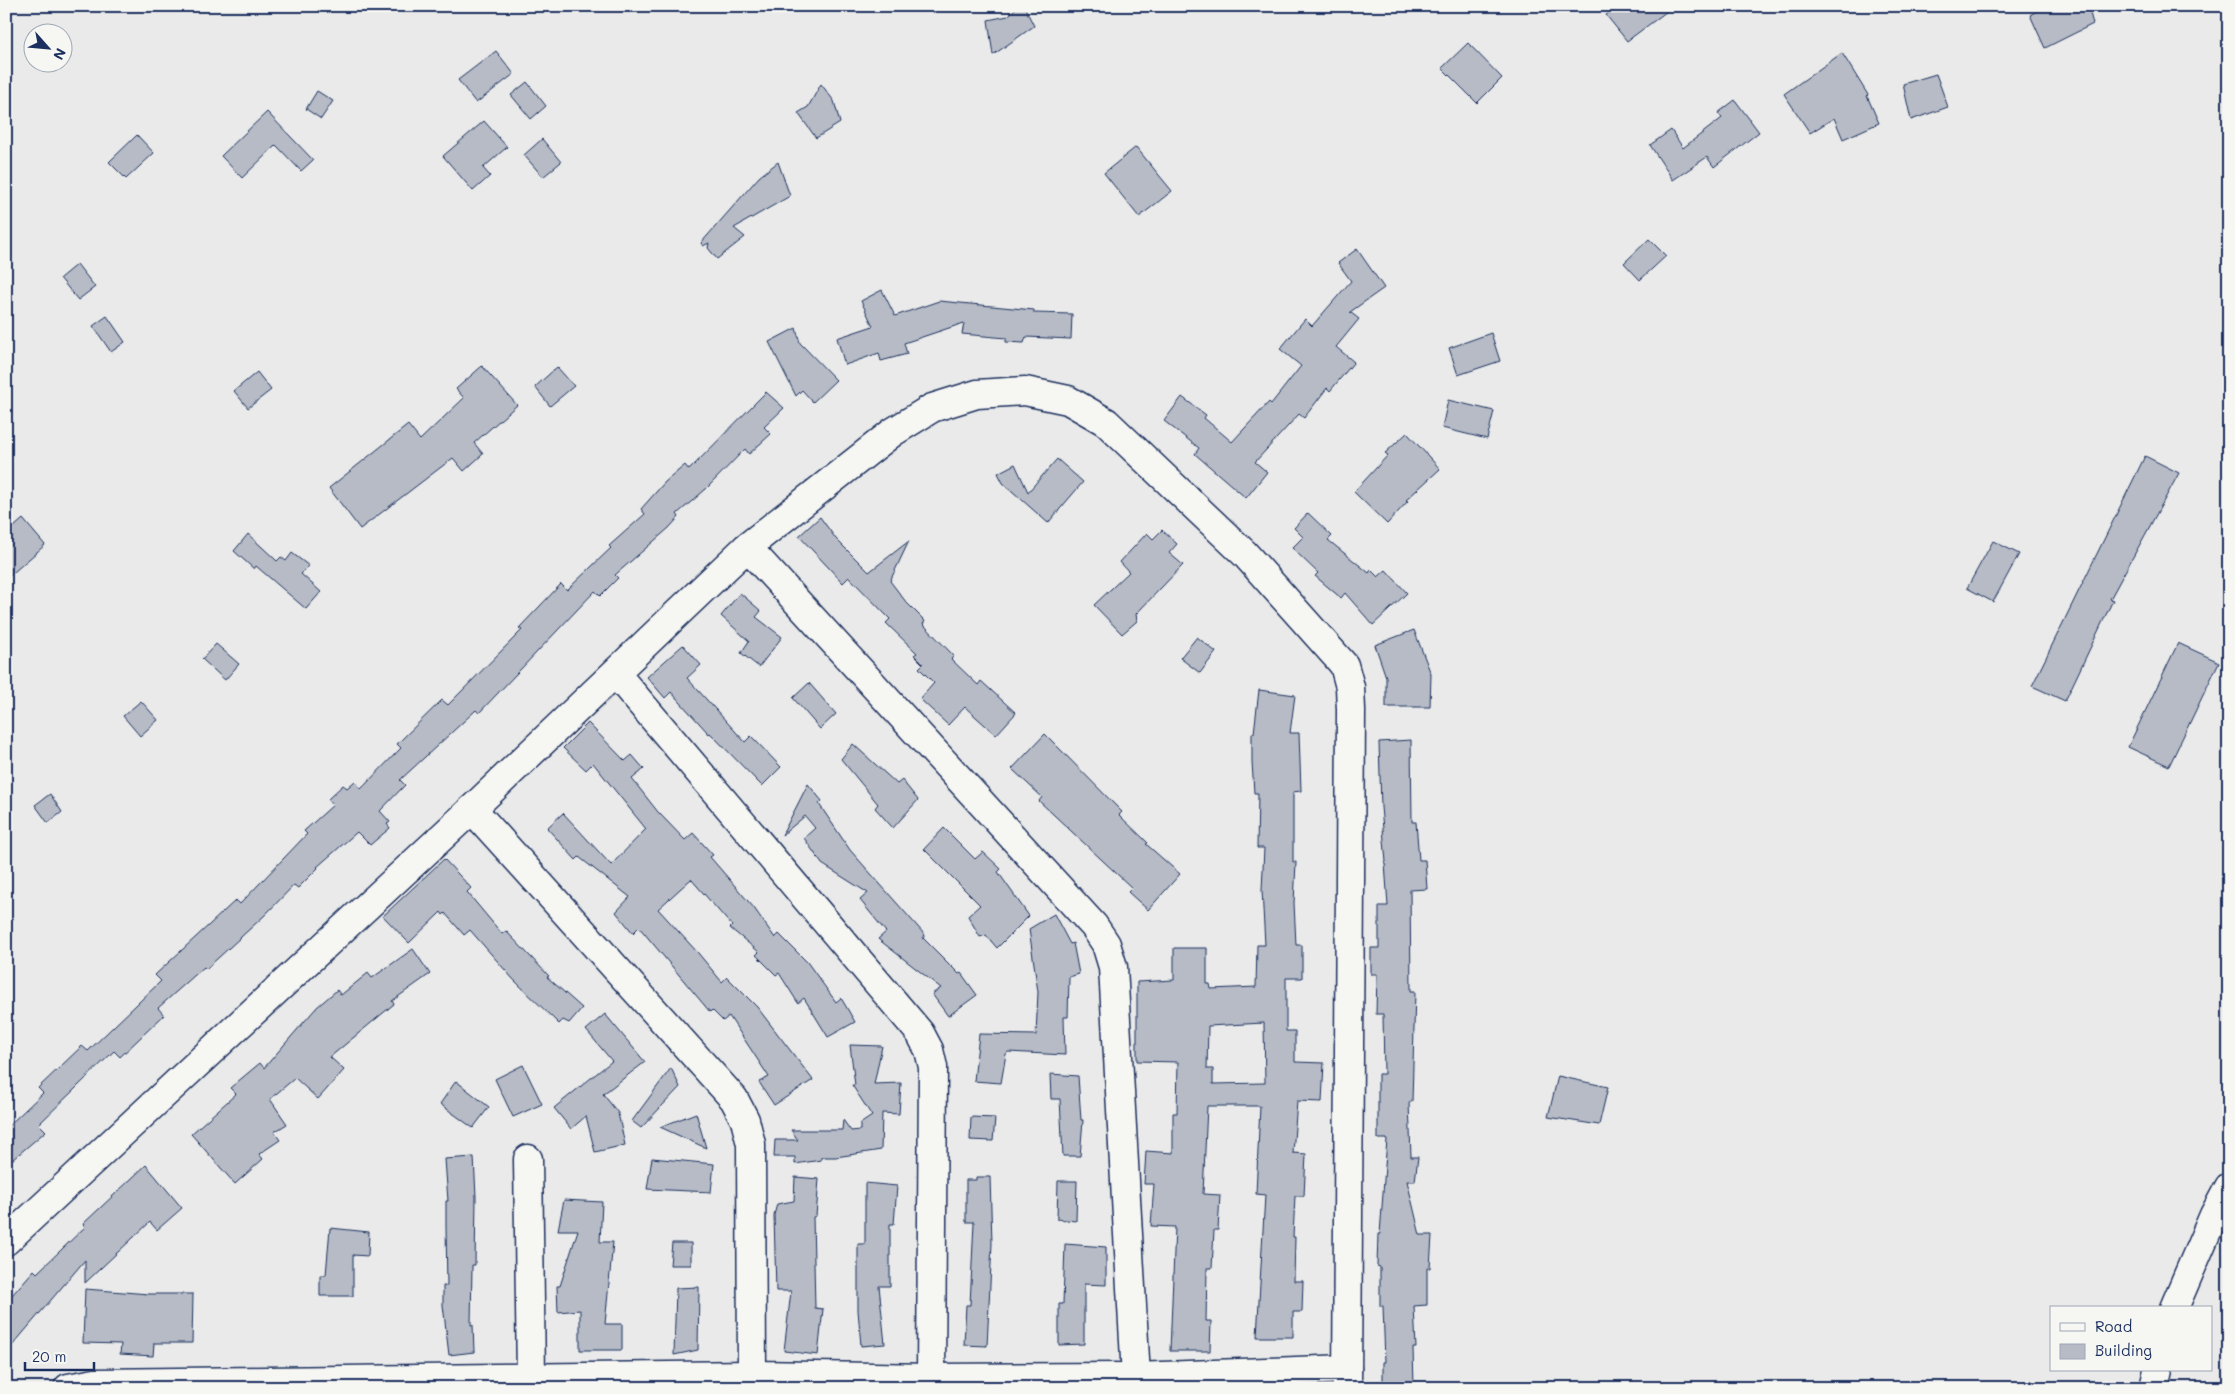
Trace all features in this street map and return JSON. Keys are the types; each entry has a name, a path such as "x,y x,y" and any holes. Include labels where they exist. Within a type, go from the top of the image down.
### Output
{"street":[{"path":"6,1241 472,809 616,674 747,547 893,432 932,408 977,394 1025,391 1068,400 1106,422 1244,554 1344,665 1350,686 1351,710 1347,1378 931,1378 752,1375 95,1383 68,1388"},
{"path":"747,547 1094,926 1106,944 1113,968 1136,1377"},
{"path":"616,674 920,1032 933,1067 931,1378"},
{"path":"472,809 734,1099 746,1120 750,1144 752,1375"},
{"path":"528,1160 531,1377"},
{"path":"2175,1306 2206,1233 2229,1187"},
{"path":"2154,1388 2158,1372"}],"building":[{"path":"1018,6 1024,6 1034,26 993,55 988,20 1008,16"},
{"path":"1616,6 1674,6 1627,41 1606,15"},
{"path":"2045,6 2088,6 2093,24 2045,48 2030,15"},
{"path":"1468,43 1502,78 1477,103 1442,68"},
{"path":"496,51 514,74 476,103 458,80"},
{"path":"1842,53 1868,95 1879,123 1843,139 1834,118 1810,133 1784,94"},
{"path":"1936,74 1948,107 1911,120 1903,84"},
{"path":"527,82 546,106 531,119 511,95"},
{"path":"821,84 834,101 840,123 816,138 798,113 808,107"},
{"path":"317,91 333,101 321,119 306,109"},
{"path":"1735,100 1759,132 1714,167 1707,157 1673,180 1650,145 1671,130 1683,148 1722,118 1718,113"},
{"path":"267,112 313,160 301,171 276,145 242,178 221,156"},
{"path":"484,121 507,147 483,168 490,176 473,191 443,156"},
{"path":"137,135 154,153 126,179 109,162"},
{"path":"542,139 561,162 543,177 524,155"},
{"path":"1136,147 1172,191 1139,217 1104,173"},
{"path":"778,162 790,196 734,228 745,237 717,259 708,248 709,243 703,246 701,243 759,177"},
{"path":"1649,239 1666,256 1640,280 1624,263"},
{"path":"1357,249 1384,288 1350,312 1359,319 1336,347 1354,362 1330,391 1327,388 1304,418 1299,414 1255,462 1267,472 1246,498 1195,454 1199,448 1164,421 1182,397 1206,415 1204,418 1232,442 1269,402 1271,404 1301,366 1280,349 1305,319 1312,326 1351,281 1338,263"},
{"path":"77,264 95,287 78,300 60,278"},
{"path":"882,290 895,316 939,301 1034,310 1034,313 1072,314 1071,339 1026,337 1024,343 1006,342 1006,338 962,334 964,323 904,343 907,354 881,361 879,353 845,365 837,338 873,326 861,301"},
{"path":"107,316 125,342 111,352 93,326"},
{"path":"796,328 800,343 836,380 813,402 802,390 796,396 769,342"},
{"path":"1491,333 1500,361 1458,375 1449,348"},
{"path":"482,366 517,405 474,443 483,454 464,471 453,458 360,529 329,488 408,425 420,440 464,398 456,389"},
{"path":"557,367 574,386 550,406 535,387"},
{"path":"257,372 271,390 248,408 234,391"},
{"path":"766,392 784,408 764,427 771,434 749,454 745,449 706,489 677,514 679,517 669,528 615,575 618,578 600,596 595,591 479,713 476,710 400,780 405,785 380,811 390,822 387,824 390,828 370,845 357,832 317,867 298,888 294,885 265,915 206,969 204,967 158,1008 164,1015 120,1057 114,1051 39,1124 46,1131 6,1165 6,1128 43,1093 38,1088 82,1046 88,1051 161,981 155,975 236,900 240,904 307,834 304,831 333,805 328,799 343,785 347,788 355,781 361,789 401,748 397,744 442,700 448,705 522,630 519,628 561,584 567,590 611,548 609,546 645,514 641,509 665,482 685,465 689,470"},
{"path":"1448,400 1494,411 1487,439 1442,428"},
{"path":"1407,433 1440,469 1406,500 1408,501 1387,524 1354,492 1388,455 1385,453"},
{"path":"2145,456 2179,473 2110,599 2113,600 2065,701 2032,686"},
{"path":"1057,459 1083,482 1048,523 1003,483 998,473 1015,464 1028,492"},
{"path":"1308,513 1332,536 1328,540 1369,573 1371,570 1378,577 1386,570 1407,593 1373,625 1345,593 1341,598 1315,576 1318,573 1292,548 1303,537 1294,528"},
{"path":"820,517 836,539 869,572 909,541 890,581 906,602 925,621 923,624 954,656 951,659 978,685 981,681 1016,713 996,735 965,707 948,725 920,699 934,683 919,668 923,664 914,655 917,653 886,623 890,619 849,577 843,583 799,536"},
{"path":"23,519 45,545 6,579 6,534"},
{"path":"1162,530 1177,544 1169,553 1183,565 1136,614 1137,621 1122,634 1094,605 1129,572 1120,562 1147,533 1153,539"},
{"path":"248,534 277,561 281,557 286,561 292,553 309,566 301,574 321,592 306,609 256,566 254,569 234,551"},
{"path":"1993,541 2019,554 1993,602 1967,588"},
{"path":"740,593 761,611 756,617 782,637 759,667 741,653 749,641 721,616"},
{"path":"1414,630 1431,674 1430,707 1386,707 1386,677 1375,645"},
{"path":"1197,637 1216,652 1200,673 1180,658"},
{"path":"2178,643 2219,662 2169,766 2128,747"},
{"path":"216,644 239,664 225,680 202,659"},
{"path":"683,645 701,665 687,678 745,742 751,736 781,767 762,786 709,734 671,692 665,698 647,677"},
{"path":"809,683 836,714 820,729 793,698"},
{"path":"1259,690 1295,695 1290,733 1299,733 1301,791 1293,792 1293,862 1296,862 1294,903 1296,945 1302,945 1302,978 1286,978 1286,1031 1295,1031 1295,1062 1324,1063 1322,1102 1297,1101 1293,1153 1306,1154 1304,1196 1295,1196 1293,1237 1295,1237 1294,1281 1303,1281 1302,1312 1293,1312 1293,1337 1257,1337 1265,1195 1256,1194 1260,1106 1207,1106 1203,1194 1220,1195 1218,1230 1214,1230 1212,1268 1207,1268 1206,1321 1211,1321 1210,1351 1170,1351 1175,1227 1151,1226 1154,1184 1144,1184 1146,1151 1173,1153 1173,1113 1177,1113 1178,1062 1137,1061 1137,982 1174,980 1174,948 1207,948 1207,984 1210,984 1211,989 1256,987 1257,945 1265,945 1262,890 1264,848 1257,848 1258,793 1254,793 1252,762 1252,733 1254,733","holes":["1264,1023 1265,1083 1213,1084 1213,1069 1207,1069 1208,1026"]},
{"path":"141,701 158,720 140,736 123,716"},
{"path":"588,723 625,761 632,755 644,769 632,779 658,812 685,840 693,833 713,855 710,857 754,908 775,938 779,934 807,962 836,1002 841,998 855,1022 828,1037 804,998 798,1003 779,973 776,975 756,955 759,952 730,928 732,926 691,879 658,909 722,982 727,977 757,1007 813,1080 774,1105 759,1082 769,1077 729,1016 723,1021 712,1010 710,1012 639,927 633,933 616,912 630,897 579,857 576,860 547,828 563,813 611,865 646,829 593,763 586,770 563,748"},
{"path":"1045,734 1122,812 1119,815 1148,843 1146,844 1180,874 1148,910 1128,892 1132,888 1039,801 1042,797 1012,769"},
{"path":"1411,740 1412,822 1416,822 1419,860 1425,860 1427,889 1410,890 1411,991 1415,991 1412,1102 1409,1102 1411,1157 1418,1157 1415,1181 1407,1181 1420,1235 1432,1235 1430,1268 1427,1268 1427,1305 1414,1306 1416,1348 1413,1348 1414,1388 1383,1388 1383,1362 1385,1362 1383,1306 1380,1306 1380,1267 1377,1266 1378,1234 1380,1234 1387,1139 1378,1139 1378,1074 1384,1074 1383,1014 1376,1014 1377,974 1371,974 1371,948 1379,948 1379,906 1388,906 1381,807 1379,742"},
{"path":"853,744 897,784 902,780 918,800 893,828 875,808 878,804 841,759"},
{"path":"808,784 822,801 819,804 850,850 925,935 923,938 959,974 961,973 977,995 948,1016 932,994 941,988 878,939 886,932 860,900 868,893 822,864 804,838 815,828 805,816 782,835"},
{"path":"50,794 62,812 48,823 35,805"},
{"path":"944,828 975,859 983,852 1001,869 998,872 1029,916 997,948 986,935 980,937 968,916 980,905 924,849"},
{"path":"444,859 471,888 467,892 502,934 506,931 549,976 547,977 582,1008 569,1023 563,1020 559,1024 513,979 470,930 464,935 445,913 443,915 441,912 409,943 383,916"},
{"path":"1054,914 1070,944 1073,943 1079,974 1069,977 1068,1017 1064,1017 1065,1055 1008,1052 1006,1054 1001,1083 974,1081 979,1034 1036,1035 1038,992 1029,929"},
{"path":"413,949 430,974 392,1001 394,1004 330,1057 344,1070 318,1099 295,1078 270,1099 287,1124 274,1132 280,1140 259,1154 263,1159 235,1184 191,1134 236,1094 230,1088 260,1063 264,1068 317,1007 337,990 341,995 368,973 372,978"},
{"path":"605,1014 645,1062 603,1094 618,1113 625,1145 595,1152 586,1116 571,1129 554,1108 612,1061 586,1030"},
{"path":"850,1045 882,1046 874,1084 901,1083 899,1114 882,1113 881,1150 836,1157 821,1157 821,1160 795,1164 795,1157 774,1157 775,1140 798,1140 791,1130 842,1130 843,1120 851,1131 860,1130 860,1124 872,1116 852,1085 855,1085"},
{"path":"523,1065 542,1104 513,1117 495,1079"},
{"path":"671,1068 680,1087 641,1128 632,1121"},
{"path":"1050,1074 1078,1076 1081,1120 1083,1120 1080,1156 1063,1156 1060,1099 1051,1099"},
{"path":"1558,1076 1608,1087 1599,1125 1548,1117"},
{"path":"456,1081 489,1107 473,1128 440,1104"},
{"path":"696,1113 706,1148 660,1127"},
{"path":"971,1117 995,1118 993,1141 970,1140"},
{"path":"474,1157 476,1197 475,1265 472,1265 471,1325 473,1325 474,1352 449,1355 443,1305 443,1286 447,1286 446,1201 448,1201 445,1159"},
{"path":"652,1158 714,1164 711,1192 647,1189"},
{"path":"146,1165 182,1208 157,1230 150,1222 85,1283 85,1260 6,1353 6,1302 34,1270 37,1273 85,1227 83,1224"},
{"path":"795,1177 819,1179 816,1216 813,1217 815,1308 823,1309 818,1355 784,1351 791,1291 776,1291 774,1215 777,1204 794,1201"},
{"path":"976,1177 990,1177 992,1243 987,1346 964,1345 966,1305 970,1305 974,1222 966,1222 966,1180 976,1180"},
{"path":"1058,1181 1077,1181 1076,1221 1057,1219"},
{"path":"865,1183 897,1186 894,1224 890,1224 890,1286 879,1286 885,1344 861,1346 858,1310 858,1244 865,1244"},
{"path":"564,1200 602,1202 600,1242 613,1242 605,1324 622,1324 622,1350 580,1350 580,1310 558,1312 557,1286 560,1286 578,1230 558,1230"},
{"path":"330,1228 369,1232 368,1256 353,1255 353,1296 320,1296 320,1275 326,1275"},
{"path":"672,1243 691,1243 691,1265 670,1265"},
{"path":"1065,1244 1106,1247 1106,1285 1084,1284 1084,1344 1059,1345 1059,1304 1063,1304"},
{"path":"699,1287 698,1350 674,1355 676,1288"},
{"path":"85,1289 149,1294 193,1294 192,1343 154,1343 153,1356 120,1354 121,1344 83,1343"}]}
